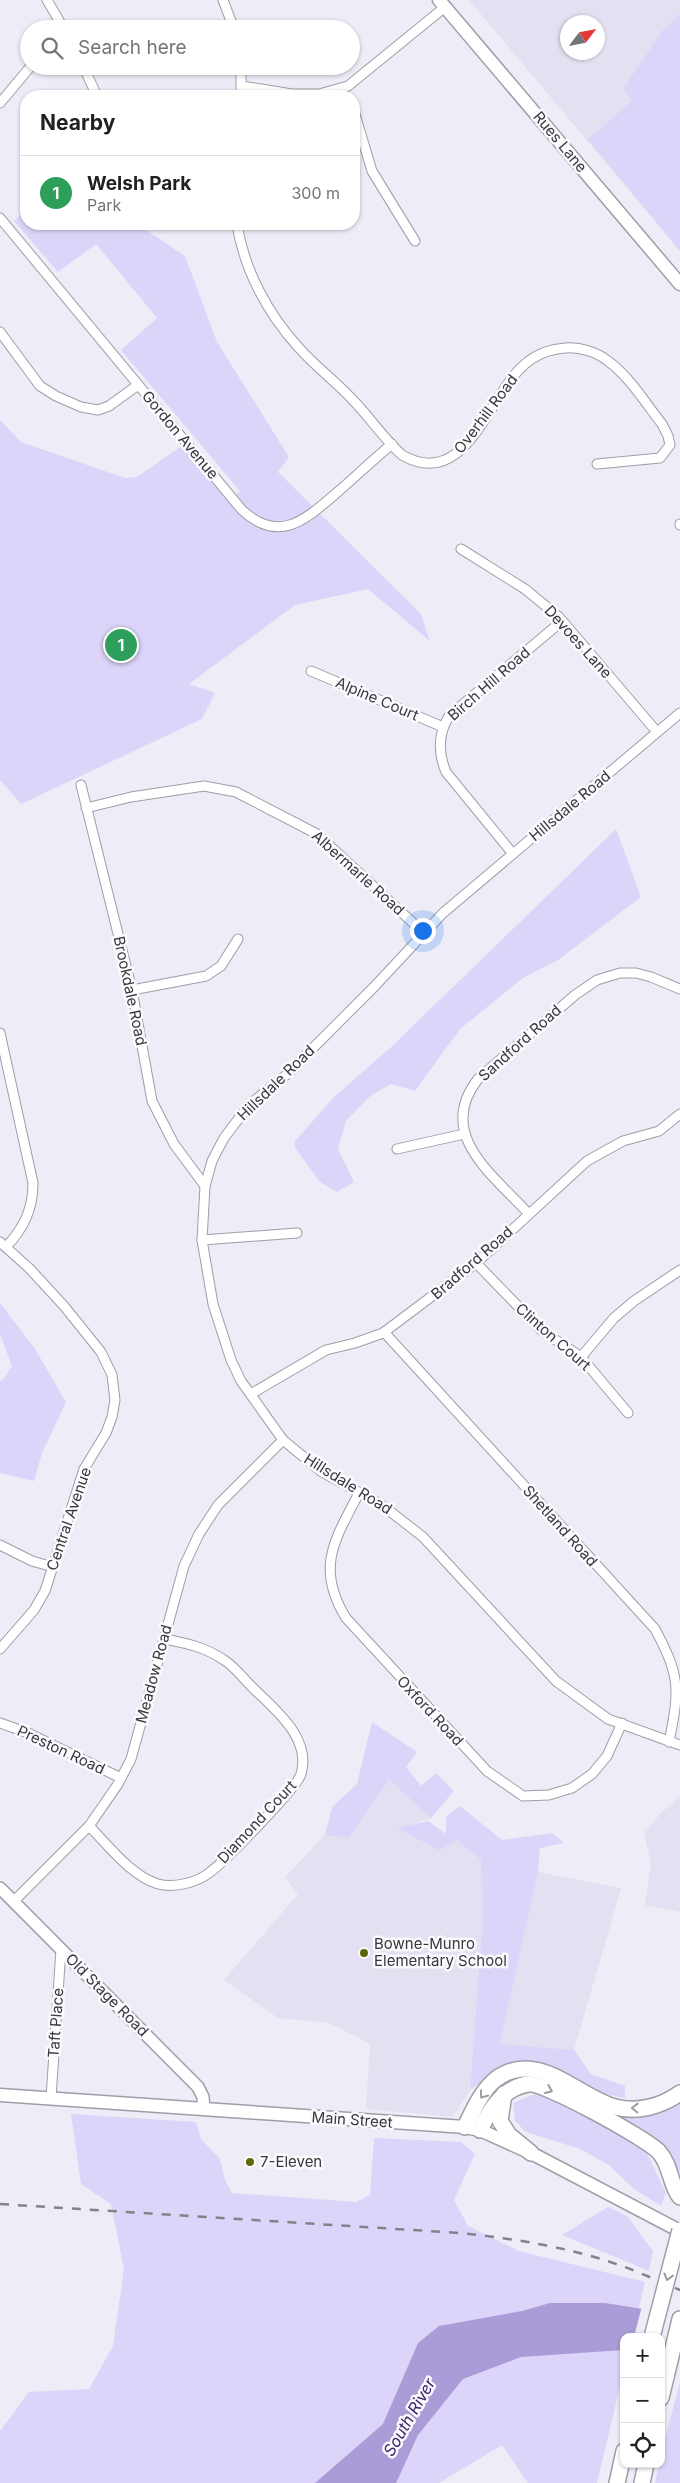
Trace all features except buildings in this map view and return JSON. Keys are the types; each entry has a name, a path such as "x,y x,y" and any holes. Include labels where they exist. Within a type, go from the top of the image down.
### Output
{"highway":[{"path":"465,2127 480,2097 495,2080 511,2071 520,2069 549,2073 615,2106 640,2109 669,2101 680,2093"},
{"path":"480,2130 490,2109 504,2094 529,2083 548,2088 645,2140 660,2153 671,2173 676,2193 680,2197"},
{"path":"504,2094 500,2121 509,2135 531,2153"},
{"path":"653,2333 680,2230"},
{"path":"665,2381 680,2318"},
{"path":"617,2483 620,2468"},
{"path":"642,2483 645,2468"}],"main road":[{"name":"Rues Lane","path":"442,4 680,284"},
{"name":"Main Street","path":"0,2095 465,2127 480,2130 531,2153 680,2230"}],"street":[{"path":"47,0 59,20"},
{"path":"223,0 231,20"},
{"path":"349,90 442,4"},
{"path":"0,103 23,75"},
{"path":"87,75 94,90"},
{"path":"241,75 242,90"},
{"path":"242,86 267,90"},
{"path":"360,130 372,171 415,241"},
{"name":"Gordon Avenue","path":"0,218 242,510 254,520 268,526 289,526 308,517 392,444"},
{"name":"Overhill Road","path":"238,230 254,281 282,327 309,358 352,399 402,455 420,463 434,464 452,458 466,445 526,364 544,353 571,348 598,354 610,362 662,424 668,436 670,445 660,458 597,464"},
{"path":"0,332 40,386 56,396 81,407 98,410 109,406 138,385"},
{"name":"Devoes Lane","path":"461,549 525,589 562,621 657,732"},
{"name":"Birch Hill Road","path":"513,854 446,772 440,755 443,728 449,716 562,621"},
{"name":"Alpine Court","path":"311,670 443,728"},
{"name":"Hillsdale Road","path":"680,713 443,913 425,934 286,1075 249,1105 224,1138 212,1161 205,1186 202,1240 213,1304 221,1334 238,1374 283,1440 322,1472 382,1505 422,1537 556,1681 608,1719 680,1745"},
{"name":"Brookdale Road","path":"82,785 86,808 132,990 152,1101 170,1139 205,1186"},
{"name":"Albermarle Road","path":"86,808 131,797 204,786 236,792 317,834 425,934"},
{"path":"132,990 206,976 221,966 238,939"},
{"name":"Sandford Road","path":"528,1214 472,1151 464,1134 462,1117 466,1099 478,1079 590,983 612,975 636,973 680,989"},
{"path":"0,1033 33,1183 32,1200 27,1217 18,1233 3,1244"},
{"name":"Bradford Road","path":"251,1394 326,1350 355,1343 384,1332 476,1263 528,1214 598,1154 623,1141 659,1131 680,1114"},
{"path":"397,1149 464,1134"},
{"path":"202,1240 297,1233"},
{"name":"Central Avenue","path":"0,1650 34,1610 45,1591 84,1469 110,1425 114,1409 114,1383 105,1359 95,1344 64,1306 3,1244"},
{"name":"Clinton Court","path":"476,1263 541,1330 581,1357 628,1413"},
{"path":"581,1357 614,1318 634,1301 680,1270"},
{"name":"Shetland Road","path":"384,1332 655,1629 672,1652 679,1670 680,1695 669,1742"},
{"name":"Meadow Road","path":"14,1901 89,1826 121,1778 131,1759 184,1566 198,1534 218,1505 283,1440"},
{"name":"Oxford Road","path":"358,1492 333,1544 329,1563 330,1582 336,1602 346,1618 487,1771 523,1796 549,1795 572,1788 592,1774 608,1756 622,1723"},
{"path":"0,1545 32,1561 53,1567"},
{"name":"Diamond Court","path":"89,1826 138,1873 158,1884 183,1884 209,1874 293,1788 301,1774 302,1756 298,1741 290,1725 226,1660 200,1646 164,1638"},
{"name":"Preston Road","path":"0,1723 28,1733 121,1778"},
{"name":"Old Stage Road","path":"0,1888 198,2087 203,2097 204,2109"},
{"name":"Taft Place","path":"51,2098 61,1949"}],"shaded area":[{"path":"469,0 680,0 680,251"},
{"path":"680,14 680,251 588,139 632,101 623,89 663,30"},
{"path":"20,216 20,228 14,221"},
{"path":"22,230 146,230 185,256 217,342 289,457 278,472 421,614 430,641 368,589 295,605 189,684 215,693 202,719 21,804 0,780 0,420 21,442 125,478 137,477 186,443 232,498 240,491 121,350 157,318 96,244 58,272"},
{"path":"616,829 641,897 558,960 523,978 460,1029 415,1091 391,1084 370,1096 346,1121 338,1149 354,1182 337,1192 320,1182 295,1148 295,1141 335,1096 389,1049"},
{"path":"0,1303 35,1349 66,1402 42,1453 34,1481 0,1473 0,1381 3,1380 12,1366 0,1334"},
{"path":"372,1722 417,1752 406,1767 421,1786 436,1773 454,1791 431,1818 389,1780 349,1838 325,1835 332,1807 357,1784"},
{"name":"Bowne-Munro Elementary School","path":"389,1780 431,1818 398,1829 457,1840 481,1860 482,1925 470,2090 453,2117 366,2109 370,2044 329,2023 278,2018 224,1980 298,1894 285,1877 325,1835 349,1838"},
{"path":"680,1796 680,1912 645,1905 651,1863 644,1834 660,1814"},
{"path":"460,1806 502,1840 552,1833 564,1843 540,1848 538,1872 500,2044 574,2050 591,2074 625,2086 625,2098 604,2094 546,2068 489,2077 470,2090 482,1925 481,1860 457,1840 439,1850 397,1828 428,1821 446,1834 446,1816"},
{"path":"538,1872 621,1888 574,2050 500,2045"},
{"path":"534,2094 549,2097 645,2149 666,2193 661,2206 634,2189 609,2165 580,2149 526,2132 515,2121 513,2103"},
{"path":"680,2099 679,2176 665,2148 652,2137 611,2114"},
{"path":"71,2114 196,2122 201,2139 220,2159 225,2180 232,2193 356,2202 370,2195 374,2138 461,2142 475,2154 454,2200 468,2226 519,2251 645,2282 633,2333 620,2333 620,2387 597,2483 528,2483 502,2445 439,2483 0,2483 0,2431 29,2392 89,2389 113,2346 124,2269 111,2204 81,2184"},
{"path":"608,2207 627,2216 653,2251 649,2271 562,2235"},
{"path":"680,2382 680,2483 655,2483 658,2468 665,2468 665,2439"}],"water":[{"name":"South River","path":"550,2303 605,2303 643,2309 658,2333 620,2333 620,2350 521,2357 463,2379 418,2435 396,2483 315,2483 383,2424 418,2343 439,2326 522,2311"}],"pier":[{"path":"642,2306 680,2323 680,2372 665,2366 665,2333 635,2333"}],"railway":[{"path":"0,2204 460,2233 496,2237 584,2254 631,2269 680,2290"}],"place":[{"name":"Welsh Park","path":"121,645"},
{"name":"Bowne-Munro Elementary School","path":"364,1953"},
{"name":"7-Eleven","path":"250,2162"}]}
